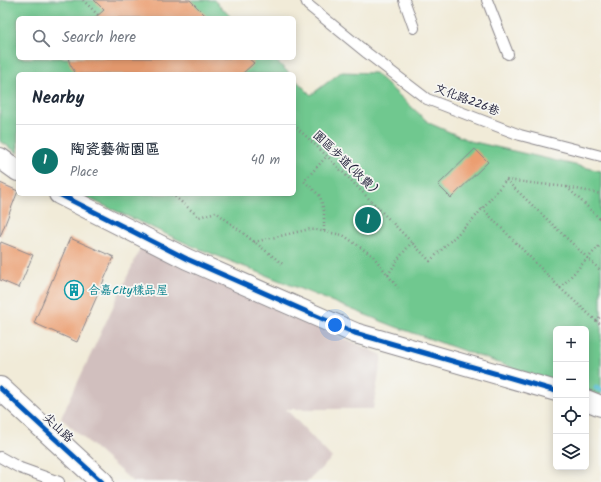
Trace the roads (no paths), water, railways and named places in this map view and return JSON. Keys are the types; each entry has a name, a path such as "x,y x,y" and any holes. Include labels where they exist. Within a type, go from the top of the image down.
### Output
{"street":[{"path":"0,158 16,170"},
{"path":"63,196 187,259 355,333 553,390"},
{"name":"尖山路","path":"0,388 102,482"},
{"path":"589,401 601,406"}],"lane":[{"name":"文化路226巷","path":"306,0 308,5 427,99 520,135 601,156"},
{"path":"404,0 414,28"},
{"path":"488,0 508,54"},
{"path":"0,457 20,468 59,482"}],"waterway":[{"path":"596,388 601,390"}],"place":[{"name":"陶瓷藝術園區","path":"368,220"},
{"name":"合嘉City樣品屋","path":"74,290"}]}
